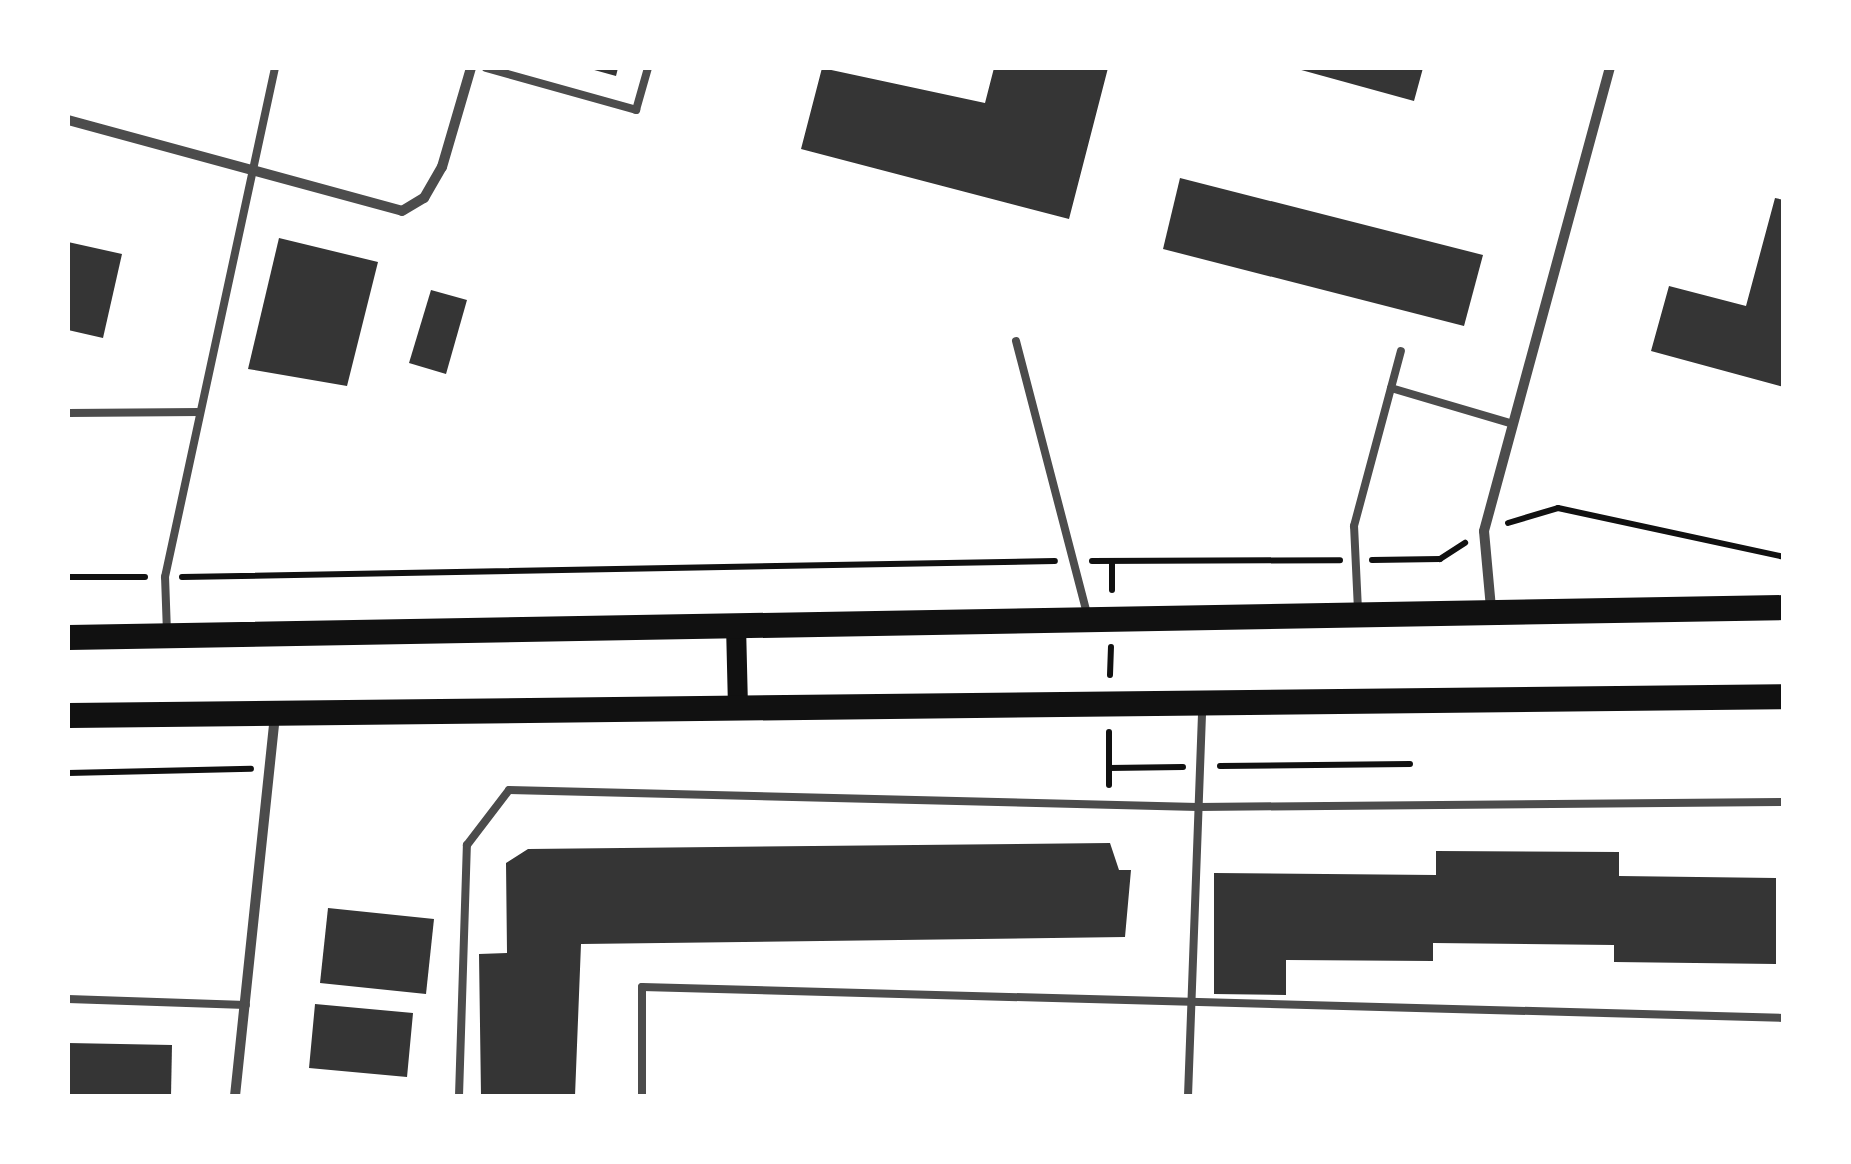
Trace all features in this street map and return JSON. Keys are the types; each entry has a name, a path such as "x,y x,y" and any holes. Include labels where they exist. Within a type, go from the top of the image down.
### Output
{"main road":[{"path":"68,638 1358,610 1784,607"},
{"path":"736,625 738,708"},
{"path":"68,716 1784,696"}],"street":[{"path":"68,120 402,211 424,198 442,167 471,68"},
{"path":"1491,608 1484,531 1610,68"},
{"path":"235,1096 275,714"}],"lane":[{"path":"168,637 165,578 274,68"},
{"path":"486,68 636,110 648,68"},
{"path":"1016,341 1088,617"},
{"path":"1358,610 1354,526 1401,351"},
{"path":"1391,388 1513,424"},
{"path":"68,413 200,412"},
{"path":"1188,1096 1202,702"},
{"path":"460,1096 467,844 510,790 1198,807 1784,802"},
{"path":"642,1096 642,987 1784,1018"},
{"path":"68,999 246,1006"}],"path":[{"path":"68,578 1074,561 1440,560 1484,531 1558,508 1784,557"},
{"path":"1109,768 1410,764"},
{"path":"68,773 270,769"}],"building":[{"path":"587,68 618,68 616,76"},
{"path":"822,68 985,103 994,68 1108,68 1069,219 801,149"},
{"path":"1294,68 1423,68 1414,101"},
{"path":"1180,178 1483,255 1464,326 1163,249"},
{"path":"1775,198 1784,200 1784,387 1651,351 1669,286 1746,306"},
{"path":"279,238 378,262 347,386 248,369"},
{"path":"68,242 122,254 103,338 68,330"},
{"path":"431,290 467,300 446,374 409,363"},
{"path":"1110,843 1119,870 1131,870 1125,937 581,944 575,1096 481,1096 479,954 507,953 506,863 528,849"},
{"path":"1436,851 1619,852 1619,876 1776,878 1776,964 1614,962 1614,945 1433,943 1433,961 1286,960 1286,995 1214,994 1214,873 1436,875"},
{"path":"328,908 434,919 426,994 320,983"},
{"path":"315,1004 413,1013 407,1077 309,1068"},
{"path":"68,1043 172,1045 171,1096 68,1096"}]}
